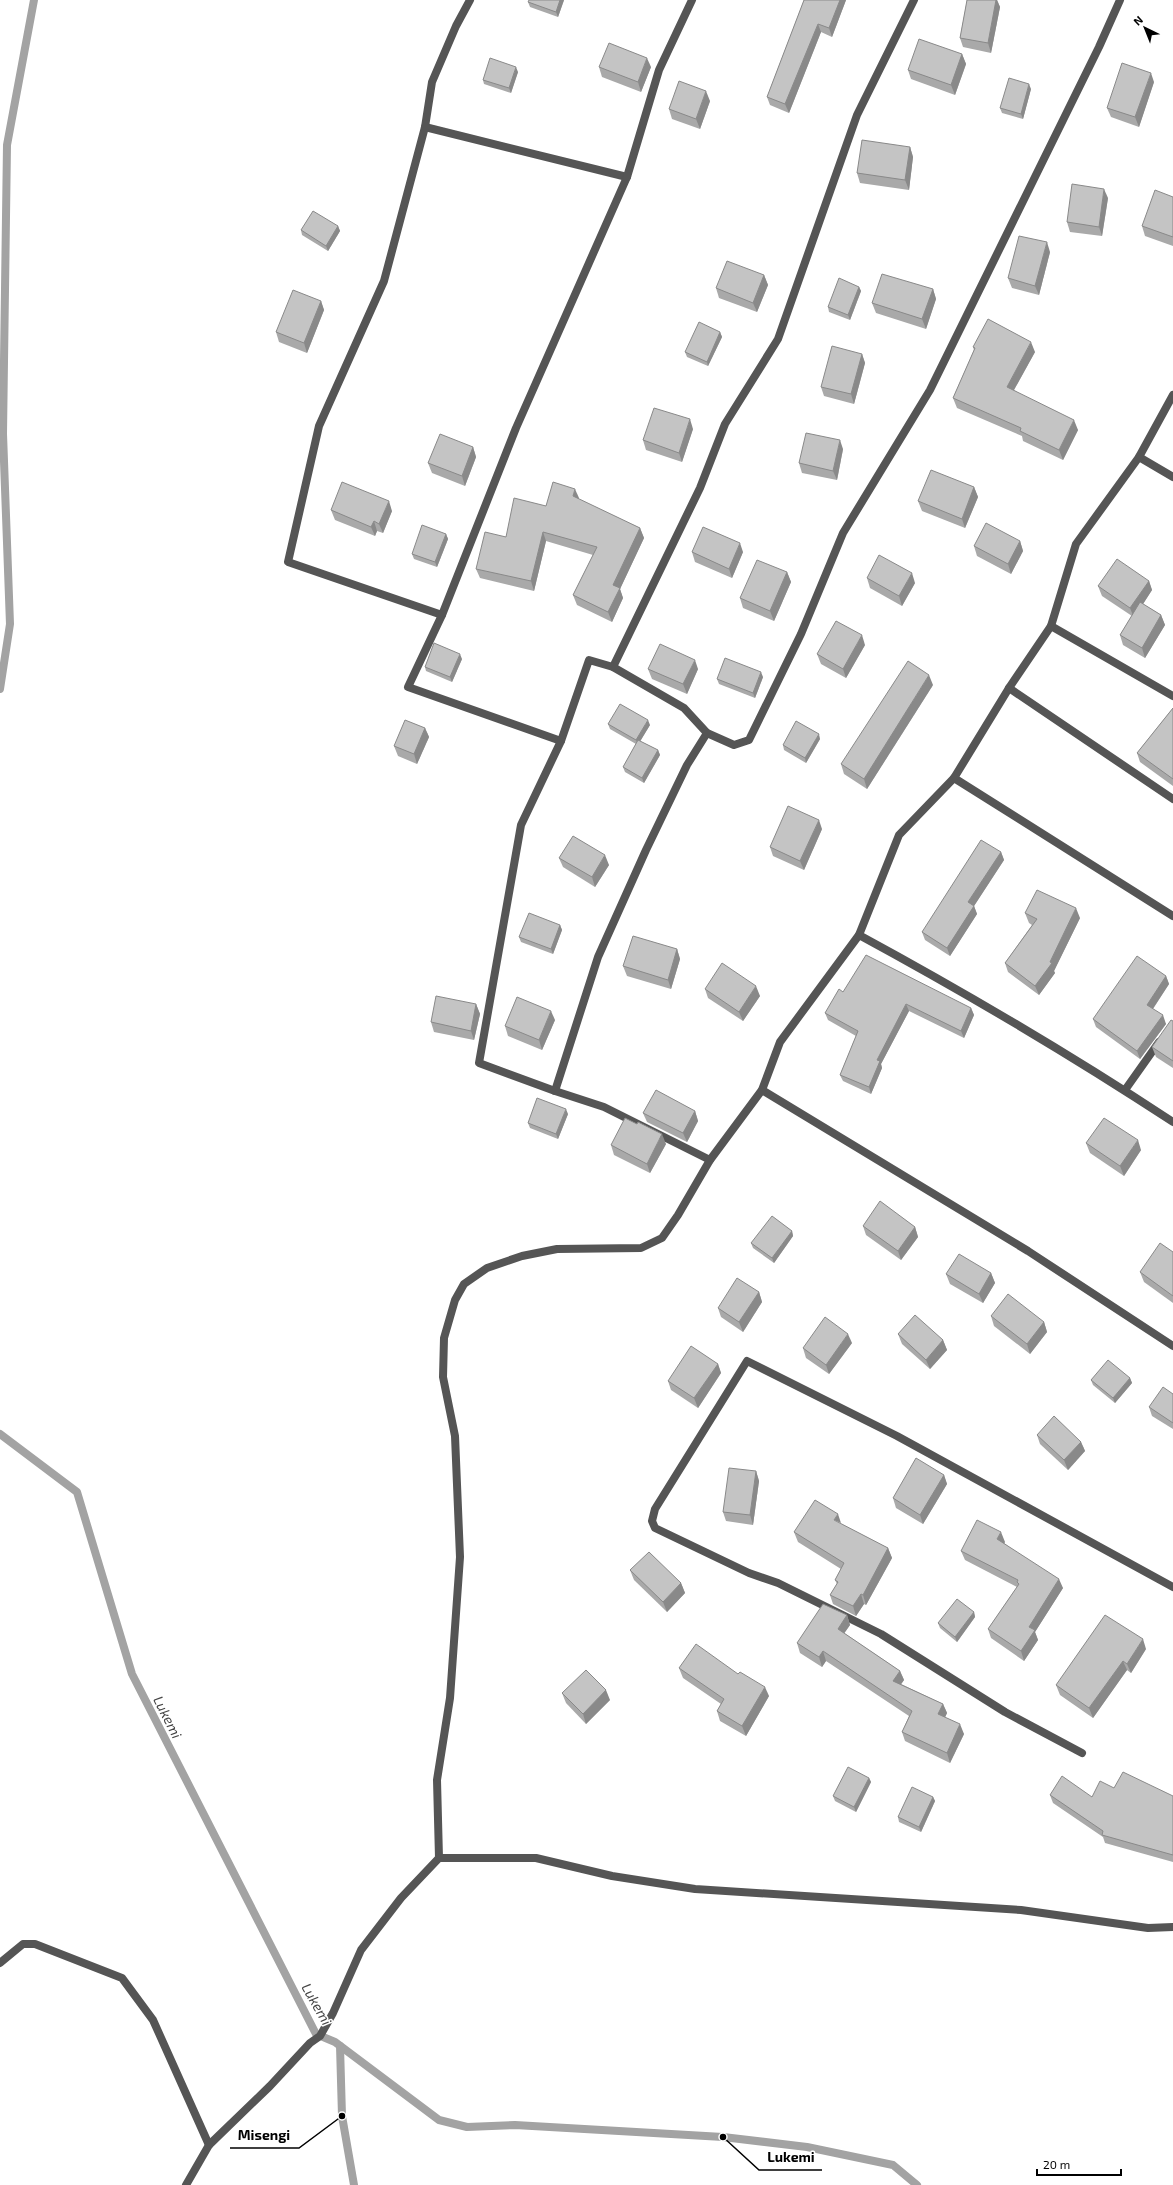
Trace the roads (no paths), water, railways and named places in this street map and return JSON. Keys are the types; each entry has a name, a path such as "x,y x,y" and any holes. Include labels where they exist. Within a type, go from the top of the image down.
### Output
{"street":[{"path":"442,615 288,562 319,426 384,281 425,127 432,82 456,26 470,0"},
{"path":"561,742 408,687 442,615 516,428 627,176 660,70 692,0"},
{"path":"613,667 700,488 725,424 778,340 857,115 914,0"},
{"path":"710,1160 604,1107 554,1091 479,1063 521,825 561,742 589,660 613,667 684,708 707,733 734,745 749,740 800,634 843,533 930,390 1096,54 1120,0"},
{"path":"425,127 627,176"},
{"path":"186,2185 209,2146 270,2086 310,2043 320,2036 333,2013 361,1950 401,1898 439,1858 437,1780 450,1698 460,1557 455,1436 443,1377 444,1338 455,1300 464,1284 488,1268 522,1256 557,1249 641,1248 662,1238 678,1215 710,1160 762,1090 780,1042 859,935 899,835 954,778 1008,688 1051,626 1076,544 1140,457 1173,395"},
{"path":"1140,457 1173,477"},
{"path":"1051,626 1173,696"},
{"path":"1008,688 1173,799"},
{"path":"554,1091 598,957 687,764 707,733"},
{"path":"954,778 1173,916"},
{"path":"859,935 945,981 1125,1090 1173,1122"},
{"path":"1125,1090 1164,1035"},
{"path":"762,1090 1028,1250 1173,1346"},
{"path":"1082,1753 1005,1712 880,1634 778,1583 749,1573 655,1528 652,1521 655,1509 747,1361 897,1436 1173,1587"},
{"path":"439,1858 536,1858 612,1876 695,1889 1022,1910 1148,1928 1173,1927"},
{"path":"0,1963 23,1944 35,1944 122,1978 153,2020 209,2146"}],"waterway":[{"name":"Lukemi","path":"0,689 10,624 3,434 7,145 34,0"},
{"name":"Lukemi","path":"0,1434 77,1492 132,1674 316,2034 335,2042 439,2120 467,2127 515,2125 723,2137 807,2147 893,2165 917,2185"},
{"path":"340,2046 342,2116 354,2185"}],"place":[{"name":"Misengi","path":"342,2116"},
{"name":"Lukemi","path":"723,2137"}]}
